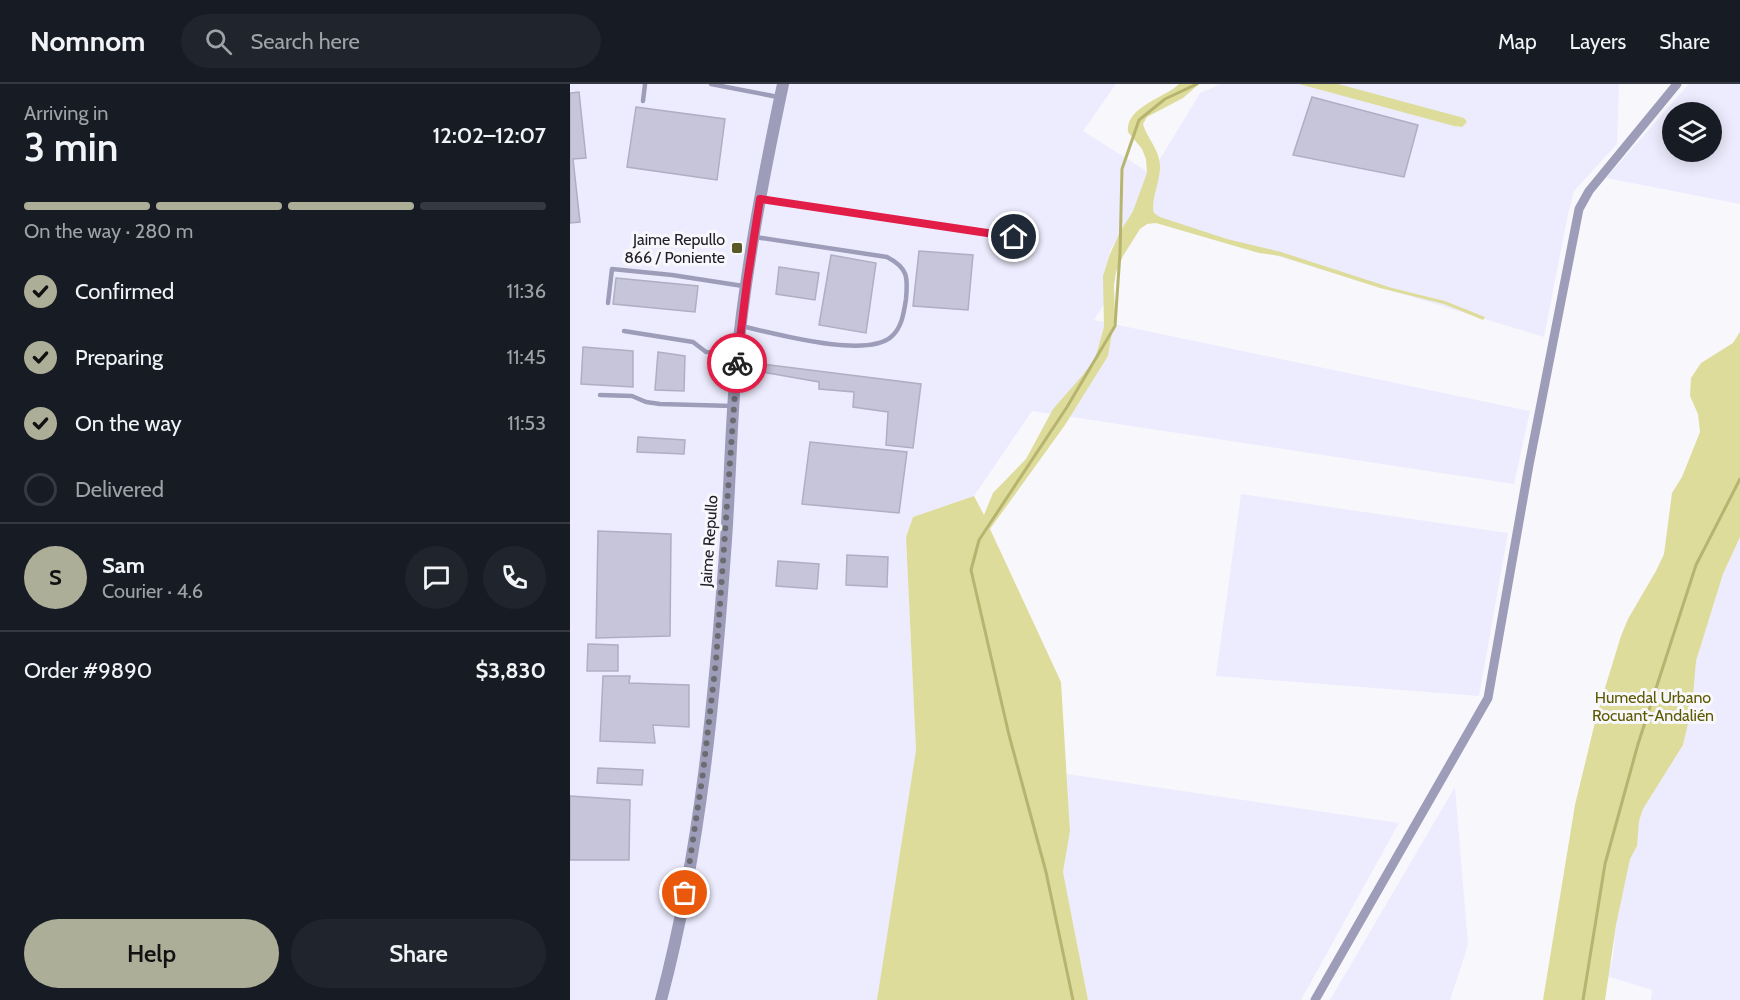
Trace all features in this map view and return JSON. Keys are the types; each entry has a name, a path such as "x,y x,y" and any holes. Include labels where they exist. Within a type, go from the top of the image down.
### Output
{"street":[{"name":"Jaime Repullo","path":"661,1000 688,876 705,763 721,601 738,352 753,237 783,84"},
{"path":"1315,1000 1488,698 1531,453 1577,216 1589,191 1677,84"}],"lane":[{"path":"643,101 645,84"},
{"path":"711,84 780,98"},
{"path":"760,199 1014,237"},
{"path":"741,326 834,345 873,345 890,338 899,327 904,313 908,282 906,272 899,263 887,257 753,237"},
{"path":"608,303 612,269 746,286"},
{"path":"624,331 693,342 706,352 738,352"},
{"path":"600,395 632,396 646,402 660,404 733,406"}],"shaded area":[{"path":"570,84 1116,84 1083,131 1151,174 1200,93 1221,84 1619,84 1617,144 1574,191 1544,337 1132,212 1110,251 1105,303 1094,320 1530,411 1514,484 1032,411 974,496 913,517 906,537 916,750 877,1000 570,1000"},
{"path":"1689,84 1740,84 1740,204 1606,178 1662,115 1662,162 1722,162 1722,102 1673,102"},
{"path":"1241,494 1508,533 1479,696 1216,676"},
{"path":"1740,537 1740,1000 1651,1000 1652,990 1607,976 1613,958 1616,921 1643,809 1683,745 1692,707 1693,670 1723,574"},
{"path":"1067,774 1399,823 1301,1000 1088,1000 1063,872 1070,831"},
{"path":"1455,787 1468,945 1450,1000 1330,1000"}],"green space":[{"path":"1179,84 1199,84 1183,98 1147,117 1143,124 1160,165 1153,203 1154,213 1227,239 1281,252 1392,288 1445,301 1485,317 1483,320 1444,304 1380,288 1280,256 1259,253 1156,223 1147,224 1140,229 1116,272 1115,316 1108,356 1065,425 990,529 1061,682 1070,831 1063,872 1088,1000 877,1000 916,750 906,537 913,517 974,496 984,515 993,493 1026,459 1053,409 1095,359 1104,327 1103,276 1110,254 1133,211 1147,173 1146,159 1142,149 1128,132 1129,123 1139,110"},
{"path":"1299,84 1338,84 1464,118 1467,122 1462,127 1454,126"},
{"name":"Humedal Urbano Rocuant-Andalién","path":"1740,332 1740,537 1723,574 1696,661 1692,707 1683,745 1643,809 1639,821 1637,846 1630,859 1616,925 1605,1000 1543,1000 1575,805 1597,714 1628,619 1664,554 1672,493 1682,477 1700,432 1698,414 1690,396 1691,378 1701,363 1733,343"}],"building":[{"path":"579,92 586,158 573,159 580,222 570,223 570,93"},
{"path":"1312,97 1418,125 1404,177 1293,155"},
{"path":"636,107 725,119 717,180 627,167"},
{"path":"919,251 973,255 968,310 913,306"},
{"path":"831,255 876,263 866,333 819,325"},
{"path":"779,267 819,273 815,300 776,294"},
{"path":"616,278 698,286 695,312 613,304"},
{"path":"583,347 633,351 633,387 581,384"},
{"path":"658,352 685,356 684,391 655,390"},
{"path":"755,363 921,384 913,448 886,445 888,412 853,407 854,392 819,389 819,382 756,371"},
{"path":"638,437 685,440 684,454 637,452"},
{"path":"810,442 907,452 899,513 802,504"},
{"path":"598,531 671,534 670,636 596,638"},
{"path":"847,555 888,557 887,587 846,585"},
{"path":"778,561 819,564 817,589 776,586"},
{"path":"588,644 618,645 618,671 587,671"},
{"path":"603,676 630,676 629,683 689,685 689,727 653,725 655,743 600,741"},
{"path":"598,768 643,770 642,785 597,783"},
{"path":"570,796 630,800 629,860 570,860"}],"waterway":[{"path":"1073,1000 1046,872 1009,735 971,570 979,540 1067,407 1115,326 1122,169 1139,120 1165,99 1197,84"},
{"path":"1583,1000 1605,864 1638,744 1696,565 1740,479"}],"way so far":[{"path":"685,893 694,842 716,661 737,363"}],"place":[{"name":"Jaime Repullo 866 / Poniente","path":"737,248"}],"route":[{"path":"737,363 760,199 1014,237"}]}
